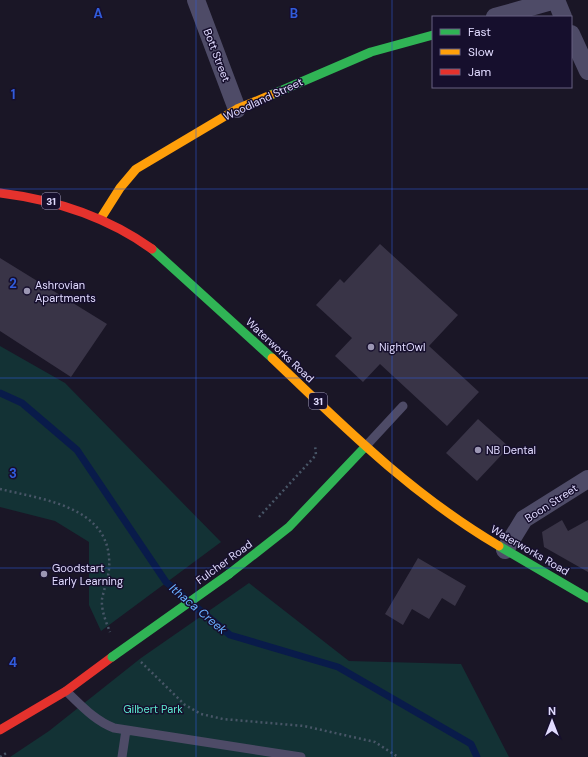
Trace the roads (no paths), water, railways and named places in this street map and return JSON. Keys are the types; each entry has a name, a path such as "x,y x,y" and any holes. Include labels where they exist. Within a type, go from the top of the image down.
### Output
{"street":[{"name":"Bott Street","path":"196,0 237,109"},
{"path":"499,16 555,0 563,16"},
{"name":"Woodland Street","path":"101,218 120,188 136,168 237,109 371,52 432,35"},
{"path":"572,36 588,71"},
{"name":"Waterworks Road","path":"0,193 51,201 101,218 134,236 161,256 365,447 427,500 505,550 588,598"},
{"name":"Fulcher Road","path":"0,730 66,691 229,574 290,527 365,447"},
{"name":"Boon Street","path":"505,550 524,519 588,479"}],"lane":[{"path":"365,447 403,406"},
{"path":"66,691 89,715 102,723 126,730 301,757"},
{"path":"122,757 126,730"}],"waterway":[{"name":"Ithaca Creek","path":"0,393 22,403 77,450 166,582 230,635 338,667 471,744 477,757"}],"place":[{"name":"Ashrovian Apartments","path":"27,291"},
{"name":"NightOwl","path":"371,347"},
{"name":"NB Dental","path":"478,450"},
{"name":"Goodstart Early Learning","path":"44,574"}],"park label":[{"name":"Gilbert Park","path":"153,709"}]}
